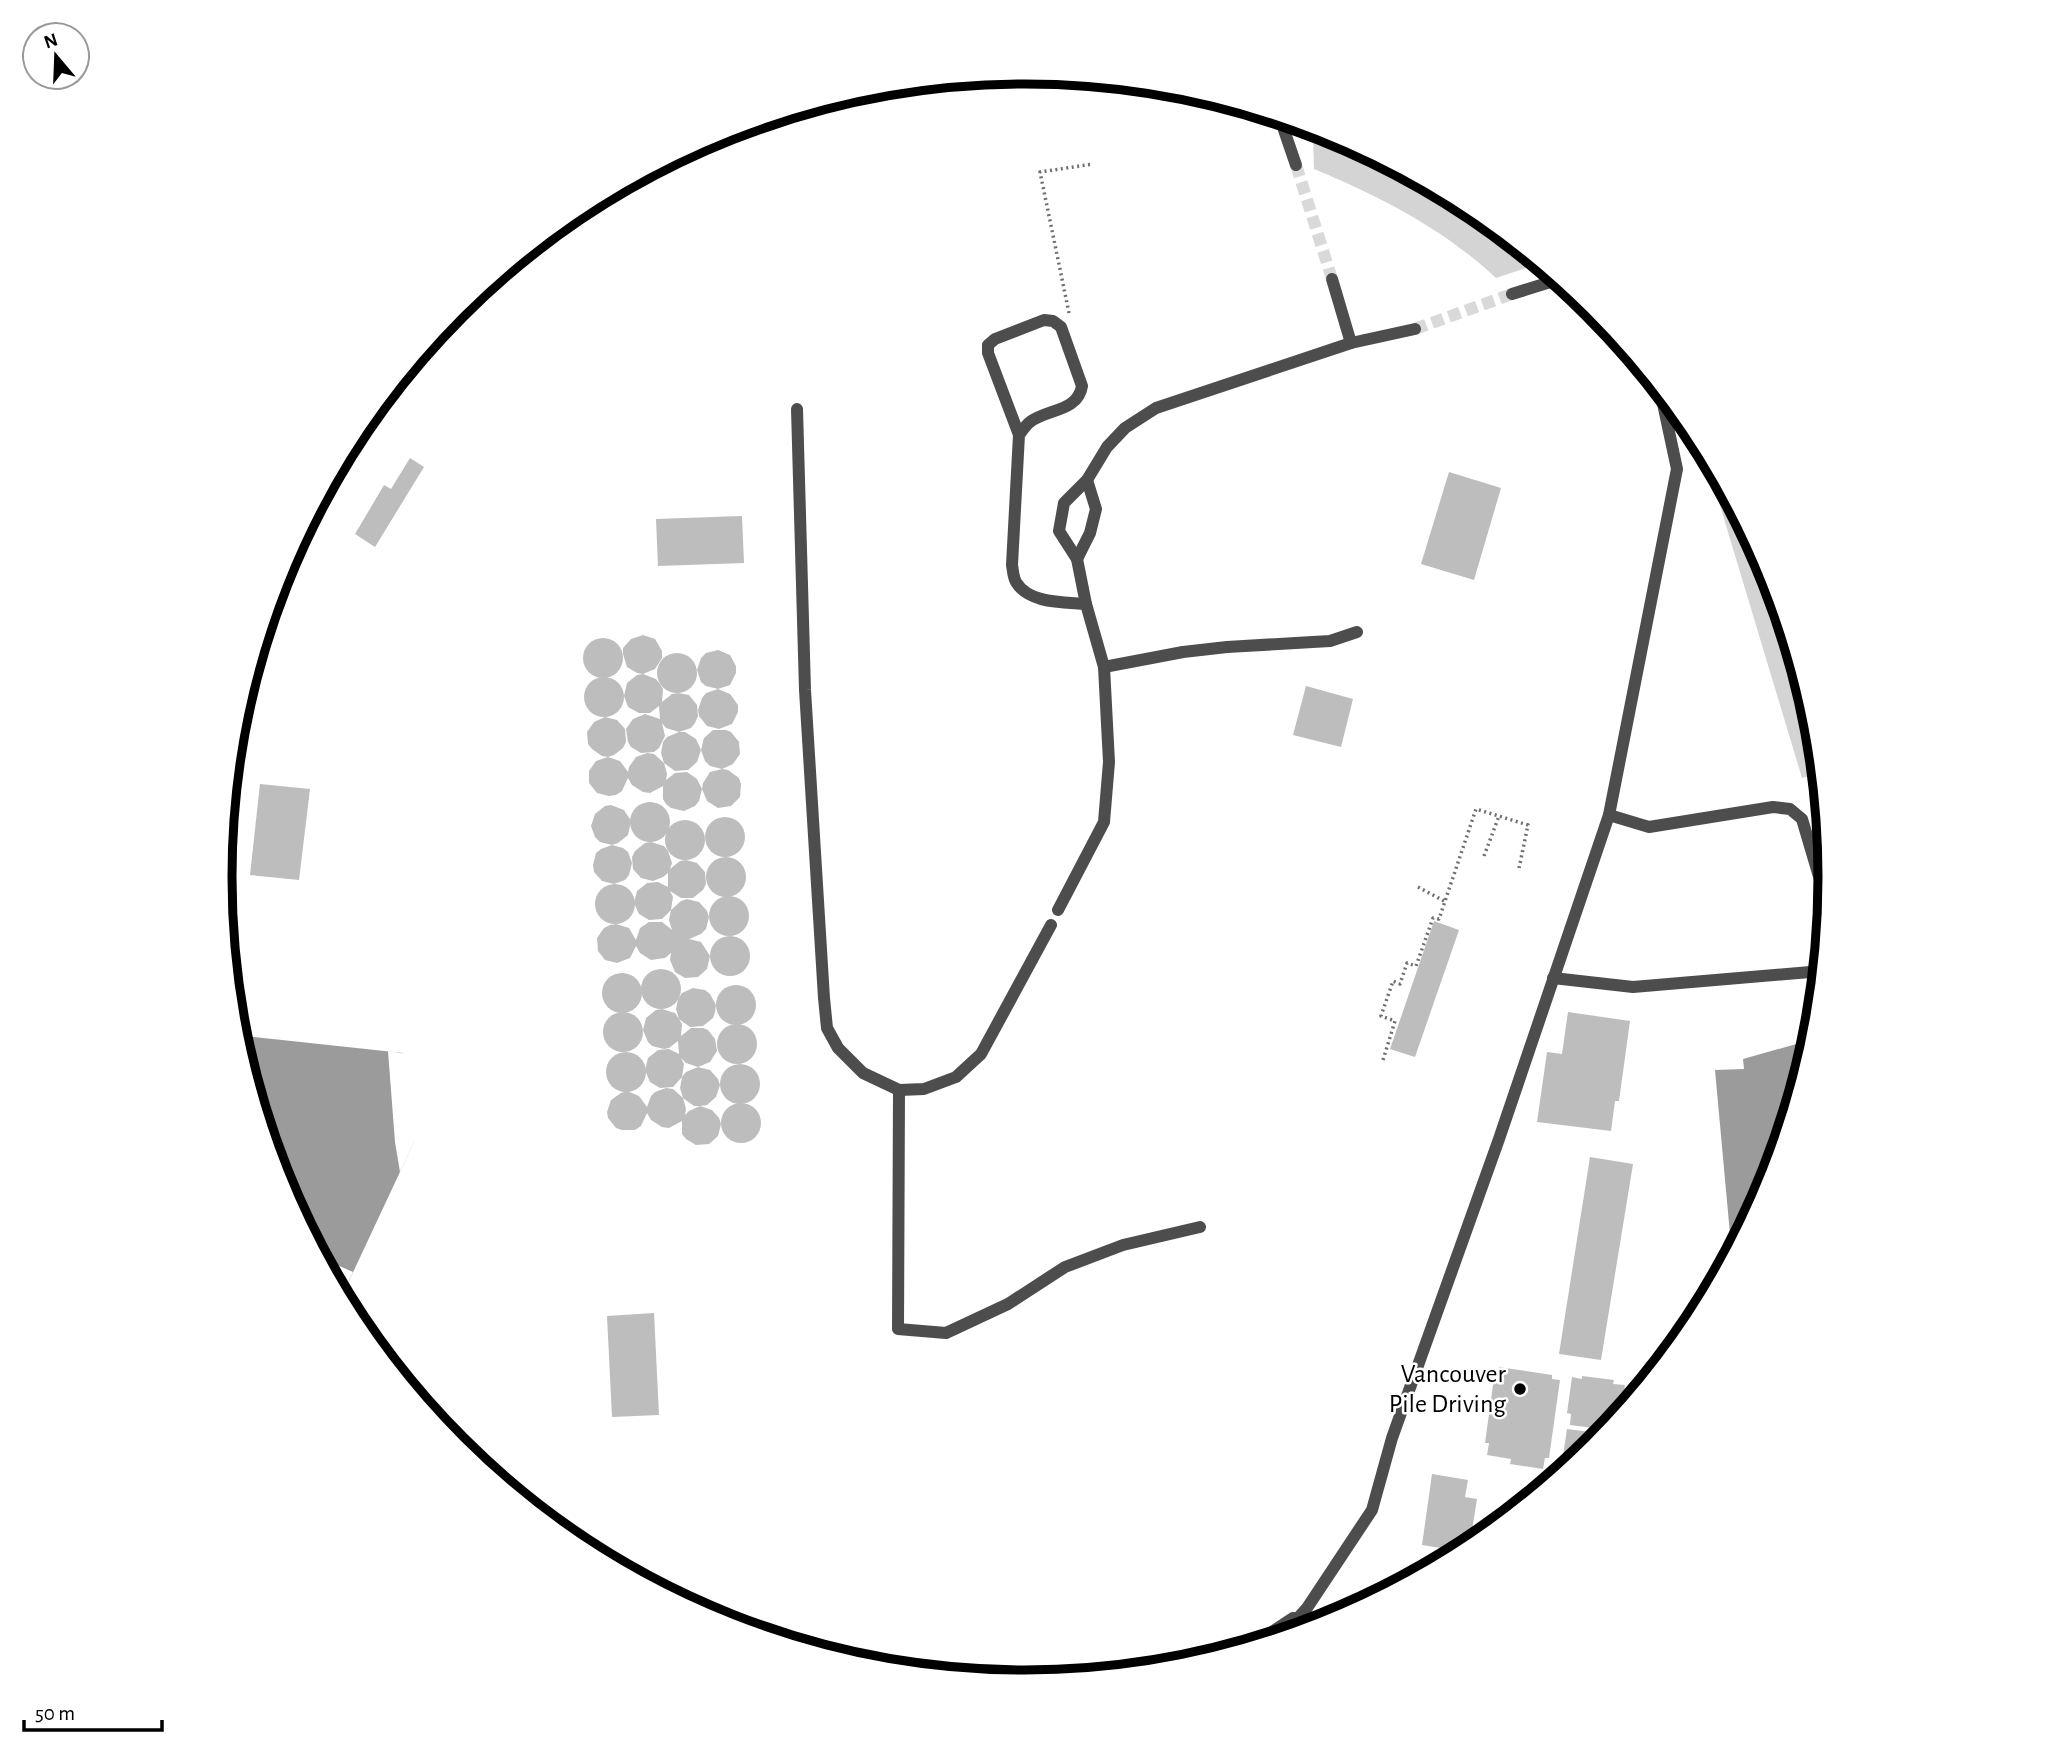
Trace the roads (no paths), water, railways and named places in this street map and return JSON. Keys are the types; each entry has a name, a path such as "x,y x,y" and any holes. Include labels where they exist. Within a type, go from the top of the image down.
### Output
{"street":[{"path":"1284,130 1296,165"},
{"path":"1332,279 1351,343"},
{"path":"1512,293 1550,282"},
{"path":"1019,435 1030,421 1072,403 1081,395 1082,386 1061,327 1053,321 1044,320 995,339 988,345 988,353 1019,435 1012,565 1015,581 1025,592 1046,601 1086,604"},
{"path":"1058,910 1104,822 1109,762 1104,667 1086,604 1077,559 1059,531 1063,503 1087,480 1107,447 1125,428 1156,408 1351,343 1415,329"},
{"path":"1292,1625 1307,1608 1372,1510 1392,1438 1499,1139 1609,815 1676,469 1663,406"},
{"path":"797,409 805,690 827,1028 838,1048 863,1073 899,1090 924,1089 956,1077 981,1054 1051,925"},
{"path":"1077,559 1090,533 1096,509 1087,480"},
{"path":"1104,667 1182,652 1227,647 1330,642 1357,632"},
{"path":"1609,815 1649,827 1773,807 1790,809 1802,819 1819,876"},
{"path":"1553,978 1633,987 1813,970"},
{"path":"899,1090 898,1329 946,1333 1008,1304 1065,1267 1123,1245 1200,1227"},
{"path":"1272,1632 1307,1608"}],"tunnel":[{"path":"1296,165 1332,279"},
{"path":"1415,329 1512,294"}],"place":[{"name":"Vancouver Pile Driving","path":"1520,1389"}]}
